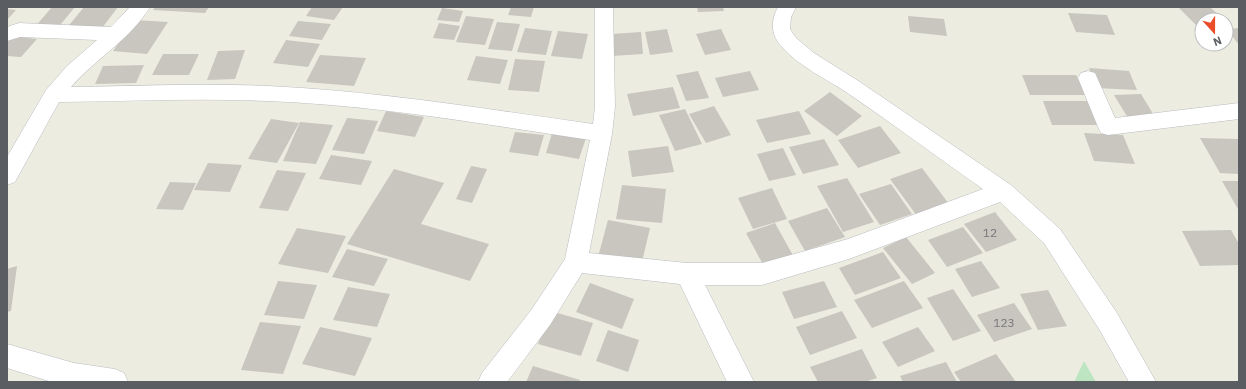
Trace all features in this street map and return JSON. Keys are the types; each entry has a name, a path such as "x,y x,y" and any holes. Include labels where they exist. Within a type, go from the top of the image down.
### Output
{"street":[{"path":"7,176 53,95 74,71 116,34 141,7"},
{"path":"491,382 541,317 576,262 602,134 605,107 604,7"},
{"path":"787,7 782,17 781,29 789,43 801,53 1003,191 1052,236 1108,321 1143,382"},
{"path":"7,34 19,30 116,34"},
{"path":"1088,78 1108,127 1239,111"},
{"path":"53,95 237,93 298,95 370,101 602,134"},
{"path":"576,262 687,274 762,274 848,249 1003,191"},
{"path":"687,274 740,382"},
{"path":"7,356 74,376 115,382"}],"green space":[{"path":"1084,361 1096,382 1074,382"}],"building":[{"path":"52,7 75,7 56,30 34,28"},
{"path":"84,7 118,7 99,32 66,29"},
{"path":"155,7 209,7 205,13 153,10"},
{"path":"312,7 343,7 334,20 306,16"},
{"path":"511,7 534,7 531,17 508,15"},
{"path":"697,7 723,7 724,11 698,12"},
{"path":"1178,7 1210,7 1215,12 1194,12 1194,23"},
{"path":"442,8 463,11 459,22 437,20"},
{"path":"7,9 16,10 7,20"},
{"path":"1068,13 1107,15 1115,35 1076,32"},
{"path":"466,16 494,19 485,45 456,42"},
{"path":"908,16 944,19 947,36 910,32"},
{"path":"134,20 168,22 147,54 113,51"},
{"path":"298,21 331,24 322,40 289,36"},
{"path":"497,22 520,24 512,51 488,49"},
{"path":"439,23 460,26 454,40 433,38"},
{"path":"525,28 552,31 546,55 517,52"},
{"path":"1234,28 1239,28 1239,45 1234,38"},
{"path":"667,29 673,52 650,55 645,32"},
{"path":"721,29 731,50 705,55 696,34"},
{"path":"558,31 588,34 582,59 551,56"},
{"path":"641,32 643,54 612,56 611,34"},
{"path":"12,36 37,39 21,57 7,56 7,42"},
{"path":"286,40 320,44 308,67 273,63"},
{"path":"245,50 235,79 207,80 218,51"},
{"path":"163,54 199,54 189,75 152,75"},
{"path":"320,55 366,58 354,86 306,82"},
{"path":"476,56 508,60 500,84 467,80"},
{"path":"515,59 545,61 539,92 508,90"},
{"path":"144,65 136,83 95,84 103,66"},
{"path":"1089,68 1129,71 1137,90 1097,88"},
{"path":"698,71 709,98 686,101 676,75"},
{"path":"750,71 759,90 723,97 715,78"},
{"path":"1022,75 1076,75 1087,95 1030,95"},
{"path":"673,87 680,108 633,116 627,94"},
{"path":"830,92 862,116 837,136 804,111"},
{"path":"1141,94 1155,117 1128,118 1114,95"},
{"path":"1043,101 1087,101 1098,125 1052,125"},
{"path":"714,106 731,135 706,143 689,114"},
{"path":"685,109 702,144 675,151 659,115"},
{"path":"386,111 424,117 415,137 377,131"},
{"path":"799,111 811,134 767,143 756,120"},
{"path":"347,118 378,121 364,154 332,150"},
{"path":"271,119 299,123 277,163 248,159"},
{"path":"300,122 333,125 316,164 283,161"},
{"path":"880,126 901,153 858,168 838,140"},
{"path":"515,132 544,135 538,156 509,152"},
{"path":"552,133 586,138 579,159 546,153"},
{"path":"1084,133 1123,135 1135,164 1094,161"},
{"path":"1200,138 1239,139 1239,174 1220,173"},
{"path":"824,139 839,165 803,174 789,147"},
{"path":"668,146 674,172 632,177 628,151"},
{"path":"783,148 796,175 769,181 757,154"},
{"path":"331,155 372,161 361,185 319,179"},
{"path":"208,163 242,165 230,192 194,190"},
{"path":"471,166 487,169 472,203 456,199"},
{"path":"922,168 949,204 917,216 890,179"},
{"path":"394,169 444,183 421,224 489,244 470,281 347,244"},
{"path":"277,170 306,173 288,211 259,208"},
{"path":"847,178 874,222 843,232 817,186"},
{"path":"1222,181 1239,181 1239,211"},
{"path":"170,182 196,183 183,210 156,209"},
{"path":"891,184 912,214 880,225 859,194"},
{"path":"622,185 666,189 662,223 616,219"},
{"path":"772,188 787,219 753,229 738,198"},
{"path":"827,208 845,237 805,251 788,221"},
{"path":"995,212 1017,240 986,252 964,224"},
{"path":"608,220 650,228 641,266 598,257"},
{"path":"775,223 795,259 766,270 746,233"},
{"path":"963,227 983,253 947,267 928,240"},
{"path":"297,228 346,236 328,273 278,264"},
{"path":"1231,230 1239,244 1239,265 1200,266 1182,231"},
{"path":"906,237 935,273 912,284 883,248"},
{"path":"347,249 388,259 374,286 332,277"},
{"path":"883,252 901,278 855,295 839,268"},
{"path":"981,261 1000,288 972,297 955,269"},
{"path":"17,266 11,311 7,312 7,269"},
{"path":"278,281 317,285 304,319 264,315"},
{"path":"824,281 837,307 794,319 782,292"},
{"path":"904,281 923,308 872,328 854,300"},
{"path":"590,283 634,299 622,329 576,312"},
{"path":"348,287 390,294 377,327 333,320"},
{"path":"953,289 981,331 953,341 927,298"},
{"path":"1048,290 1067,326 1038,330 1020,294"},
{"path":"1014,303 1032,329 994,342 977,315"},
{"path":"550,311 593,323 581,356 538,344"},
{"path":"842,311 857,338 810,355 796,327"},
{"path":"260,322 301,326 283,374 241,370"},
{"path":"320,327 372,338 355,376 302,364"},
{"path":"918,327 935,351 898,367 882,342"},
{"path":"608,330 639,340 628,372 596,361"},
{"path":"862,349 877,378 865,382 818,382 810,367"},
{"path":"996,354 1016,382 961,382 954,372"},
{"path":"946,362 957,382 903,382 900,376"},
{"path":"533,366 580,380 580,382 526,382"}]}
